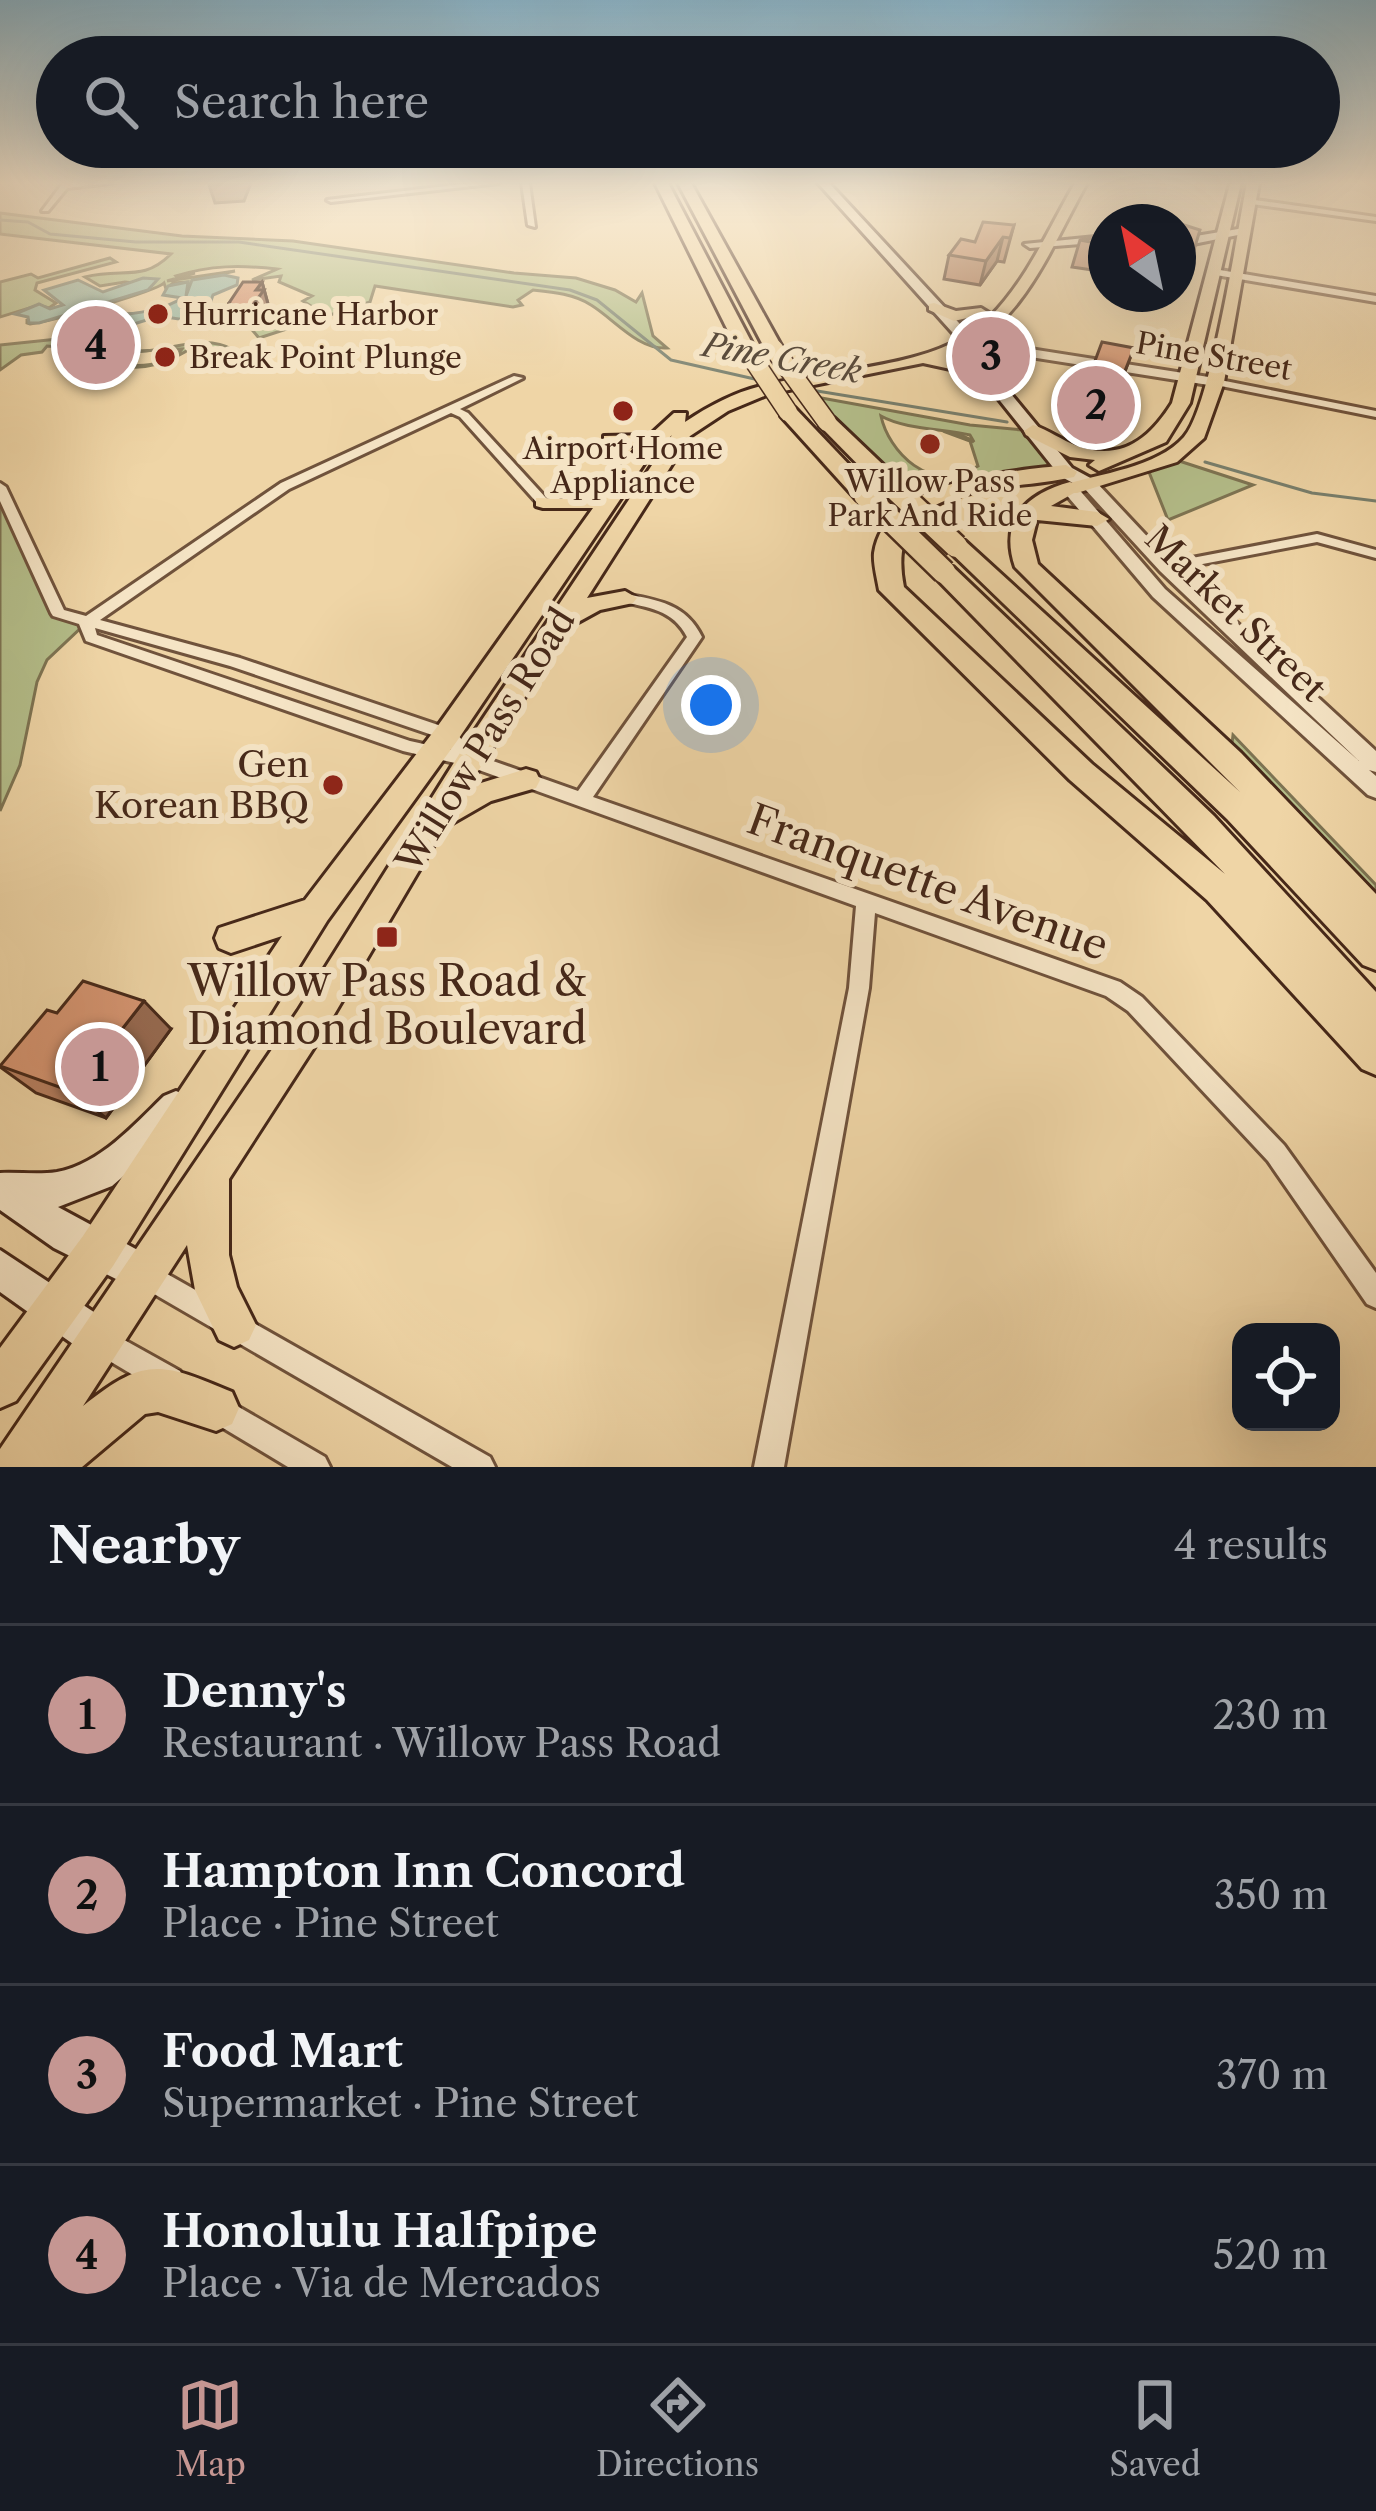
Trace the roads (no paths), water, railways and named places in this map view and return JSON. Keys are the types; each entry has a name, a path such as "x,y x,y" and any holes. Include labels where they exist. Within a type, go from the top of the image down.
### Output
{"highway":[{"path":"697,251 746,349 788,412 865,495 950,559 1238,809 1376,953"},
{"path":"721,251 774,349 827,422 890,484 950,559 1202,825 1376,1020"},
{"path":"1075,482 1027,513 1018,536 1027,567 1230,760 1376,919"},
{"path":"1075,482 948,493 902,515 883,547 883,567 892,590 1081,772 1219,890 1376,1055"},
{"path":"1027,513 1097,519"}],"main road":[{"name":"Market Street","path":"875,251 958,340"},
{"name":"Willow Pass Road","path":"16,1467 310,1023 434,820 450,749 583,535 652,441 689,411 775,383 958,340 1034,251"},
{"name":"Willow Pass Road","path":"0,1385 98,1252 316,911 558,623 683,433 733,401 775,383 910,359 992,325 1022,285 1038,251"},
{"path":"1022,285 1053,260 1079,251"},
{"path":"1207,251 1213,278 1228,304"},
{"path":"1075,482 1168,428 1187,386 1198,324 1220,251"},
{"path":"1075,482 1170,458 1196,438 1215,382 1240,251"},
{"path":"884,252 889,268 912,283"},
{"name":"Market Street","path":"884,252 1075,482"},
{"path":"934,307 954,316 981,313"},
{"path":"910,359 955,362 986,374"},
{"path":"1033,431 1077,453 1127,454"},
{"path":"611,440 652,441"},
{"path":"543,502 581,505 610,497"},
{"path":"543,502 573,522 583,535"},
{"path":"558,623 592,604 625,598"},
{"path":"434,820 482,793 526,780"},
{"path":"231,938 316,911"},
{"path":"1,1190 68,1191 100,1175 208,1077"},
{"path":"212,1171 205,1219 207,1257 214,1294 234,1324"},
{"path":"1,1190 98,1252 145,1274"},
{"path":"0,1269 101,1340"},
{"path":"46,1467 134,1394 158,1389 216,1408"}],"street":[{"path":"1213,278 1236,276 1376,298"},
{"name":"Pine Street","path":"958,340 1127,367 1187,386 1215,382 1376,413"},
{"path":"86,623 285,486 518,377"},
{"path":"452,410 464,415 543,502"},
{"name":"Market Street","path":"1075,482 1097,519 1159,593 1376,789"},
{"name":"Market Street","path":"1075,482 1376,764"},
{"path":"0,487 48,600 58,613 235,662 450,749"},
{"path":"1166,567 1317,538 1370,554 1376,574"},
{"path":"581,800 695,637 688,620 675,610 625,598"},
{"path":"86,623 91,638 450,749"},
{"name":"Franquette Avenue","path":"450,749 1113,989 1136,1004 1276,1153 1376,1294"},
{"path":"769,1467 859,988 866,902"},
{"path":"145,1274 480,1467"},
{"path":"101,1340 315,1467"}],"waterway":[{"name":"Pine Creek","path":"304,251 570,290 597,300 671,360 759,380"},
{"name":"Pine Creek","path":"811,390 1007,422"},
{"name":"Pine Creek","path":"1205,462 1312,493 1376,501"}],"place":[{"name":"Hurricane Harbor","path":"158,314"},
{"name":"Honolulu Halfpipe","path":"96,345"},
{"name":"Food Mart","path":"991,356"},
{"name":"Break Point Plunge","path":"165,357"},
{"name":"Hampton Inn Concord","path":"1096,405"},
{"name":"Airport Home Appliance","path":"623,411"},
{"name":"Willow Pass Park And Ride","path":"930,444"},
{"name":"Gen Korean BBQ","path":"333,785"},
{"name":"Willow Pass Road & Diamond Boulevard","path":"387,937"},
{"name":"Denny's","path":"100,1067"}]}
